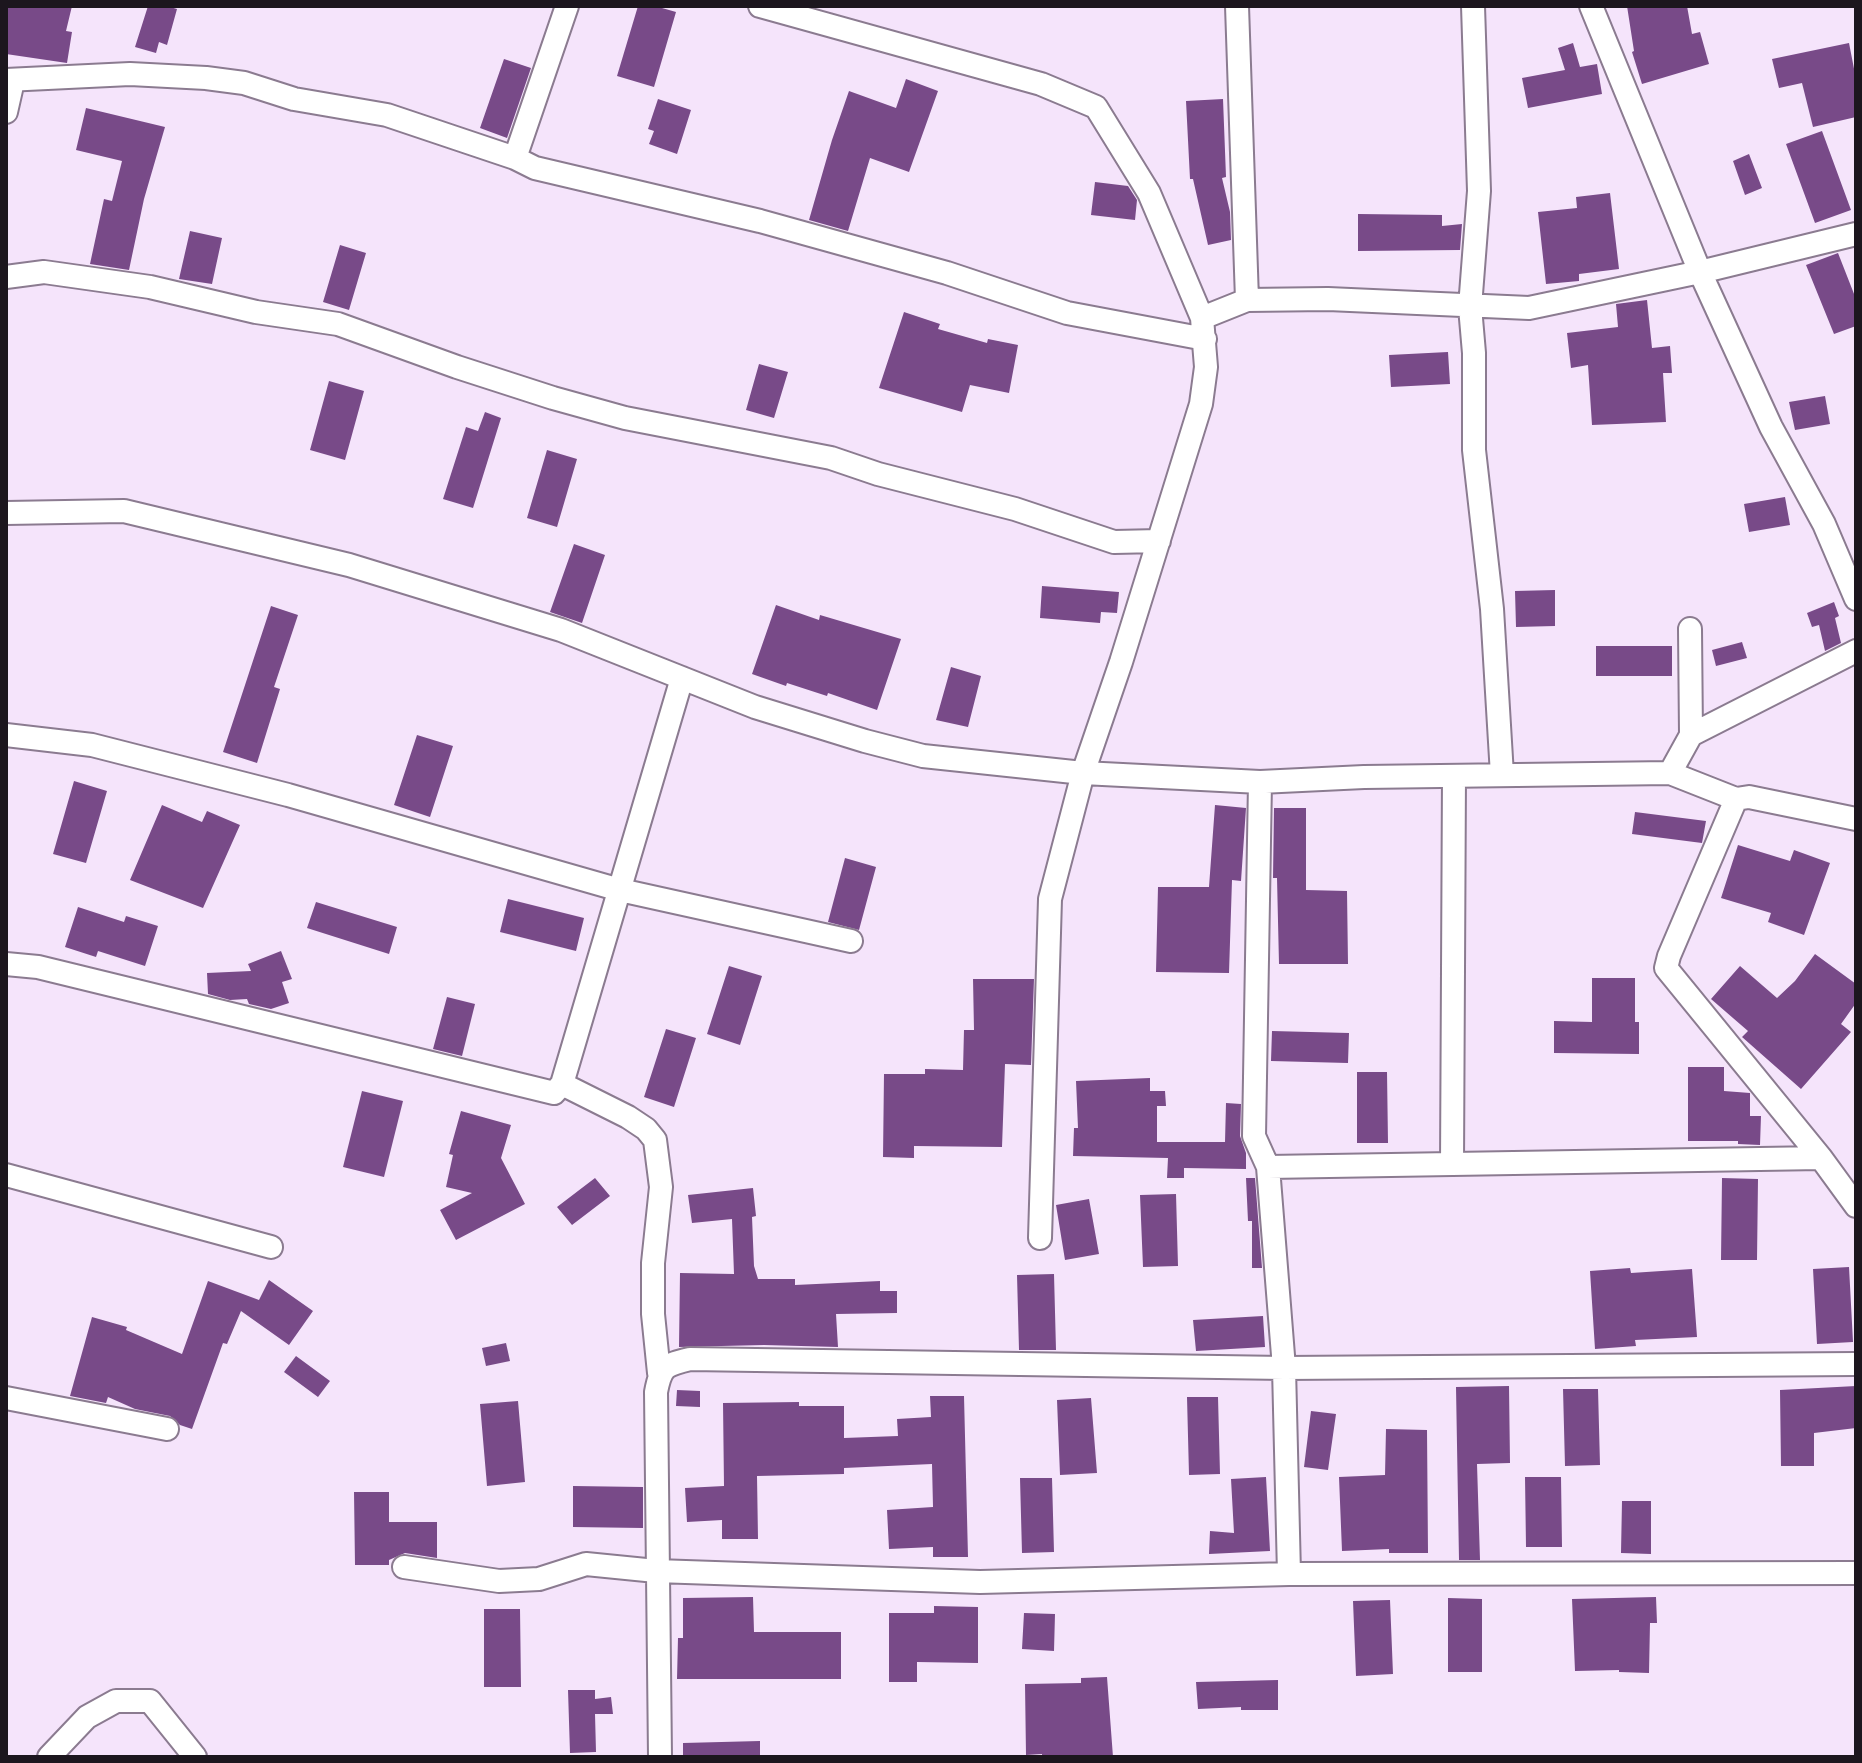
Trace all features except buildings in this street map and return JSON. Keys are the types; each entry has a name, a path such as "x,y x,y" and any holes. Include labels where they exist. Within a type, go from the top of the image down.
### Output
{"street":[{"path":"515,158 567,6"},
{"path":"760,6 1041,84 1096,107 1149,193 1204,328 1206,367 1201,404 1083,773 1050,899 1040,1238"},
{"path":"1237,6 1247,300"},
{"path":"1473,6 1479,191 1470,307 1474,353 1474,450 1492,609 1502,775"},
{"path":"1591,6 1700,272 1771,427 1824,524 1856,599"},
{"path":"6,112 9,80 130,74 244,83 294,99 387,115 515,158 535,168 760,221 947,273 1067,313 1204,328 1247,300 1328,299 1529,308 1700,272 1856,234"},
{"path":"6,277 44,272 59,274 150,287 256,312 338,324 484,376 625,418 831,458 878,474 1015,509 1114,542 1159,541"},
{"path":"6,513 124,511 349,565 561,630 755,707 923,756 1083,773 1260,782 1670,773 1736,799 1749,797 1856,819"},
{"path":"1670,773 1691,735 1690,629"},
{"path":"1691,735 1856,651"},
{"path":"6,964 38,967 554,1093 562,1084 682,678"},
{"path":"6,735 92,745 288,795 620,890 851,941"},
{"path":"1452,1164 1454,776"},
{"path":"1260,782 1254,1136 1268,1167 1284,1368 1289,1574"},
{"path":"1736,799 1666,968 1821,1158 1856,1206"},
{"path":"562,1084 628,1117 646,1129 655,1140 661,1187 653,1263 653,1314 659,1373 656,1392 656,1571 660,1757"},
{"path":"1268,1167 1821,1158"},
{"path":"6,1175 271,1247"},
{"path":"659,1373 670,1364 690,1359 1284,1368 1856,1364"},
{"path":"6,1398 167,1429"},
{"path":"404,1567 499,1581 539,1579 586,1564 656,1571 980,1582 1289,1574 1856,1573"},
{"path":"49,1757 87,1717 116,1701 150,1701 195,1757"}]}
